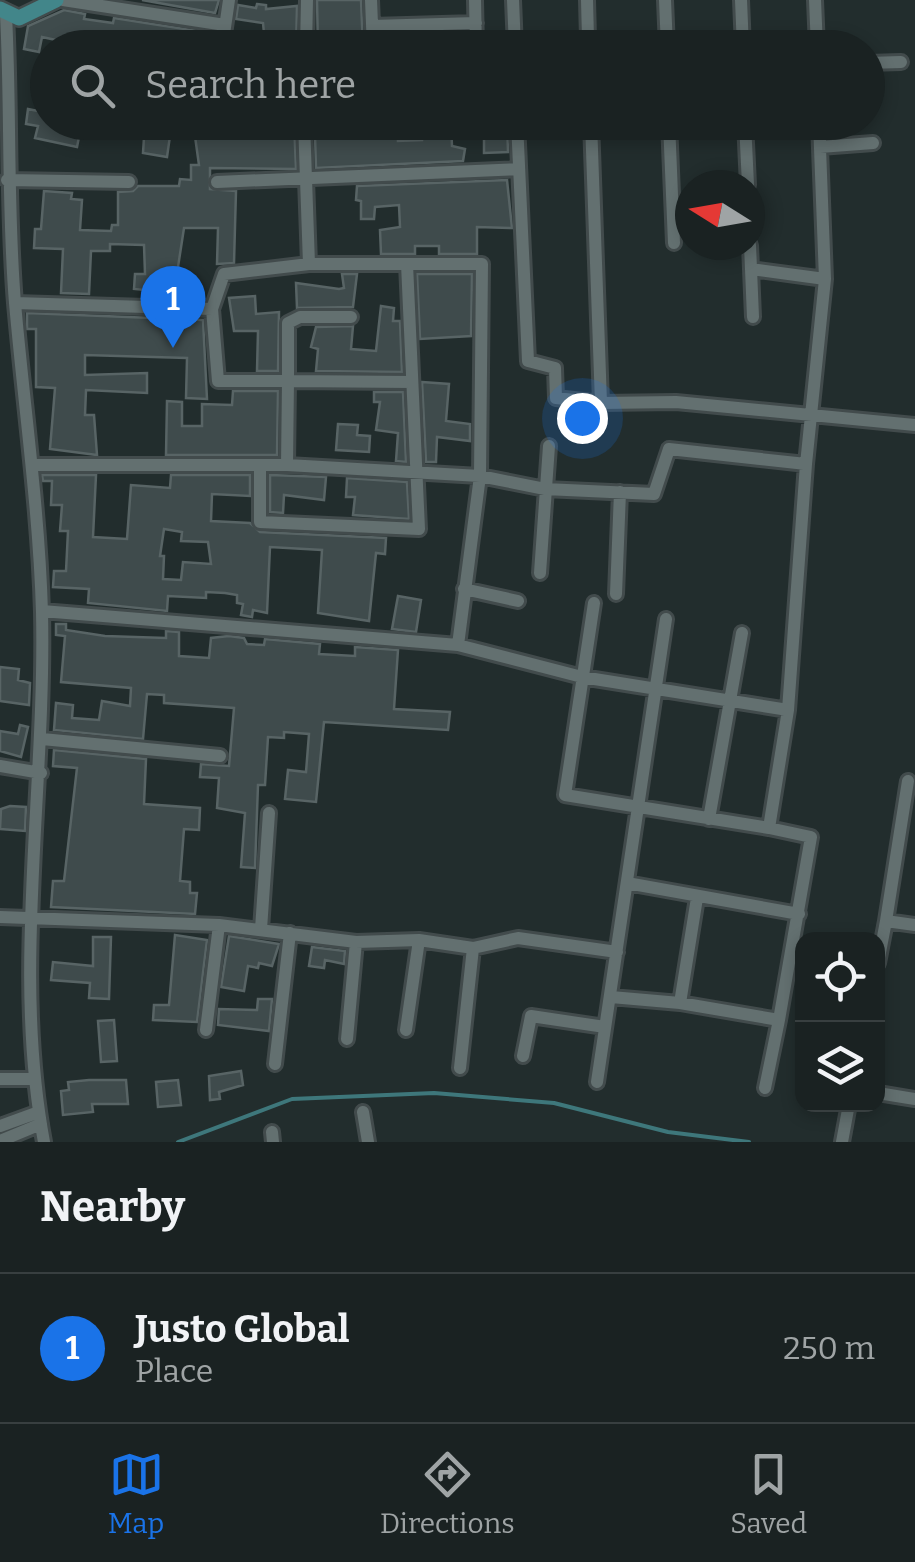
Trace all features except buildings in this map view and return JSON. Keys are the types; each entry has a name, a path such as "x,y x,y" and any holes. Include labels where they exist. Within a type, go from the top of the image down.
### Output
{"main road":[{"path":"3,12 19,18 59,0"}],"street":[{"path":"59,0 225,25"},
{"path":"224,30 229,0"},
{"path":"306,30 307,0"},
{"path":"370,0 372,30"},
{"path":"475,0 476,30"},
{"path":"513,0 514,30"},
{"path":"587,0 588,30"},
{"path":"665,0 666,30"},
{"path":"741,0 742,30"},
{"path":"815,0 816,30"},
{"path":"3,12 15,303 42,611 41,773 28,971 34,1080 44,1142"},
{"path":"372,26 476,23"},
{"path":"885,62 900,62"},
{"path":"304,140 309,264"},
{"path":"518,140 528,362 552,364 556,398 601,403 676,402 915,425"},
{"path":"592,140 601,403"},
{"path":"671,140 674,244"},
{"path":"747,140 748,170"},
{"path":"769,828 799,612 806,464 825,279 820,140"},
{"path":"820,147 873,143"},
{"path":"218,182 519,169"},
{"path":"7,180 129,182"},
{"path":"751,260 752,317"},
{"path":"412,382 218,381 212,309 224,274 309,264 482,264 480,476 458,645"},
{"path":"260,466 260,522 419,529 406,264"},
{"path":"751,269 825,279"},
{"path":"15,303 212,309"},
{"path":"287,465 288,322 300,318 351,317"},
{"path":"540,574 549,446"},
{"path":"32,465 287,465 480,476 545,489 654,494 670,449 806,464"},
{"path":"616,594 620,492"},
{"path":"464,589 518,601"},
{"path":"594,603 564,796 811,838 765,1088"},
{"path":"42,611 458,645 582,677 788,710"},
{"path":"598,1082 666,619"},
{"path":"709,819 742,633"},
{"path":"42,739 220,756"},
{"path":"0,766 41,773"},
{"path":"884,932 908,781"},
{"path":"261,929 268,813"},
{"path":"627,883 799,914"},
{"path":"680,1002 697,898"},
{"path":"0,917 218,925 356,942 419,940 473,948 518,938 618,952"},
{"path":"886,921 915,926"},
{"path":"206,1030 218,925"},
{"path":"275,1064 290,933"},
{"path":"406,1030 419,940"},
{"path":"348,1039 356,942"},
{"path":"460,1068 473,948"},
{"path":"611,996 680,1002 779,1020"},
{"path":"523,1056 531,1016 605,1027"},
{"path":"0,1079 34,1080"},
{"path":"885,1094 915,1098"},
{"path":"363,1112 368,1142"},
{"path":"842,1142 848,1112"},
{"path":"0,1126 40,1118"},
{"path":"0,1141 40,1118"}],"waterway":[{"path":"178,1142 292,1099 434,1093 554,1103 668,1132 749,1142"}],"place":[{"name":"Justo Global","path":"173,348"}]}
